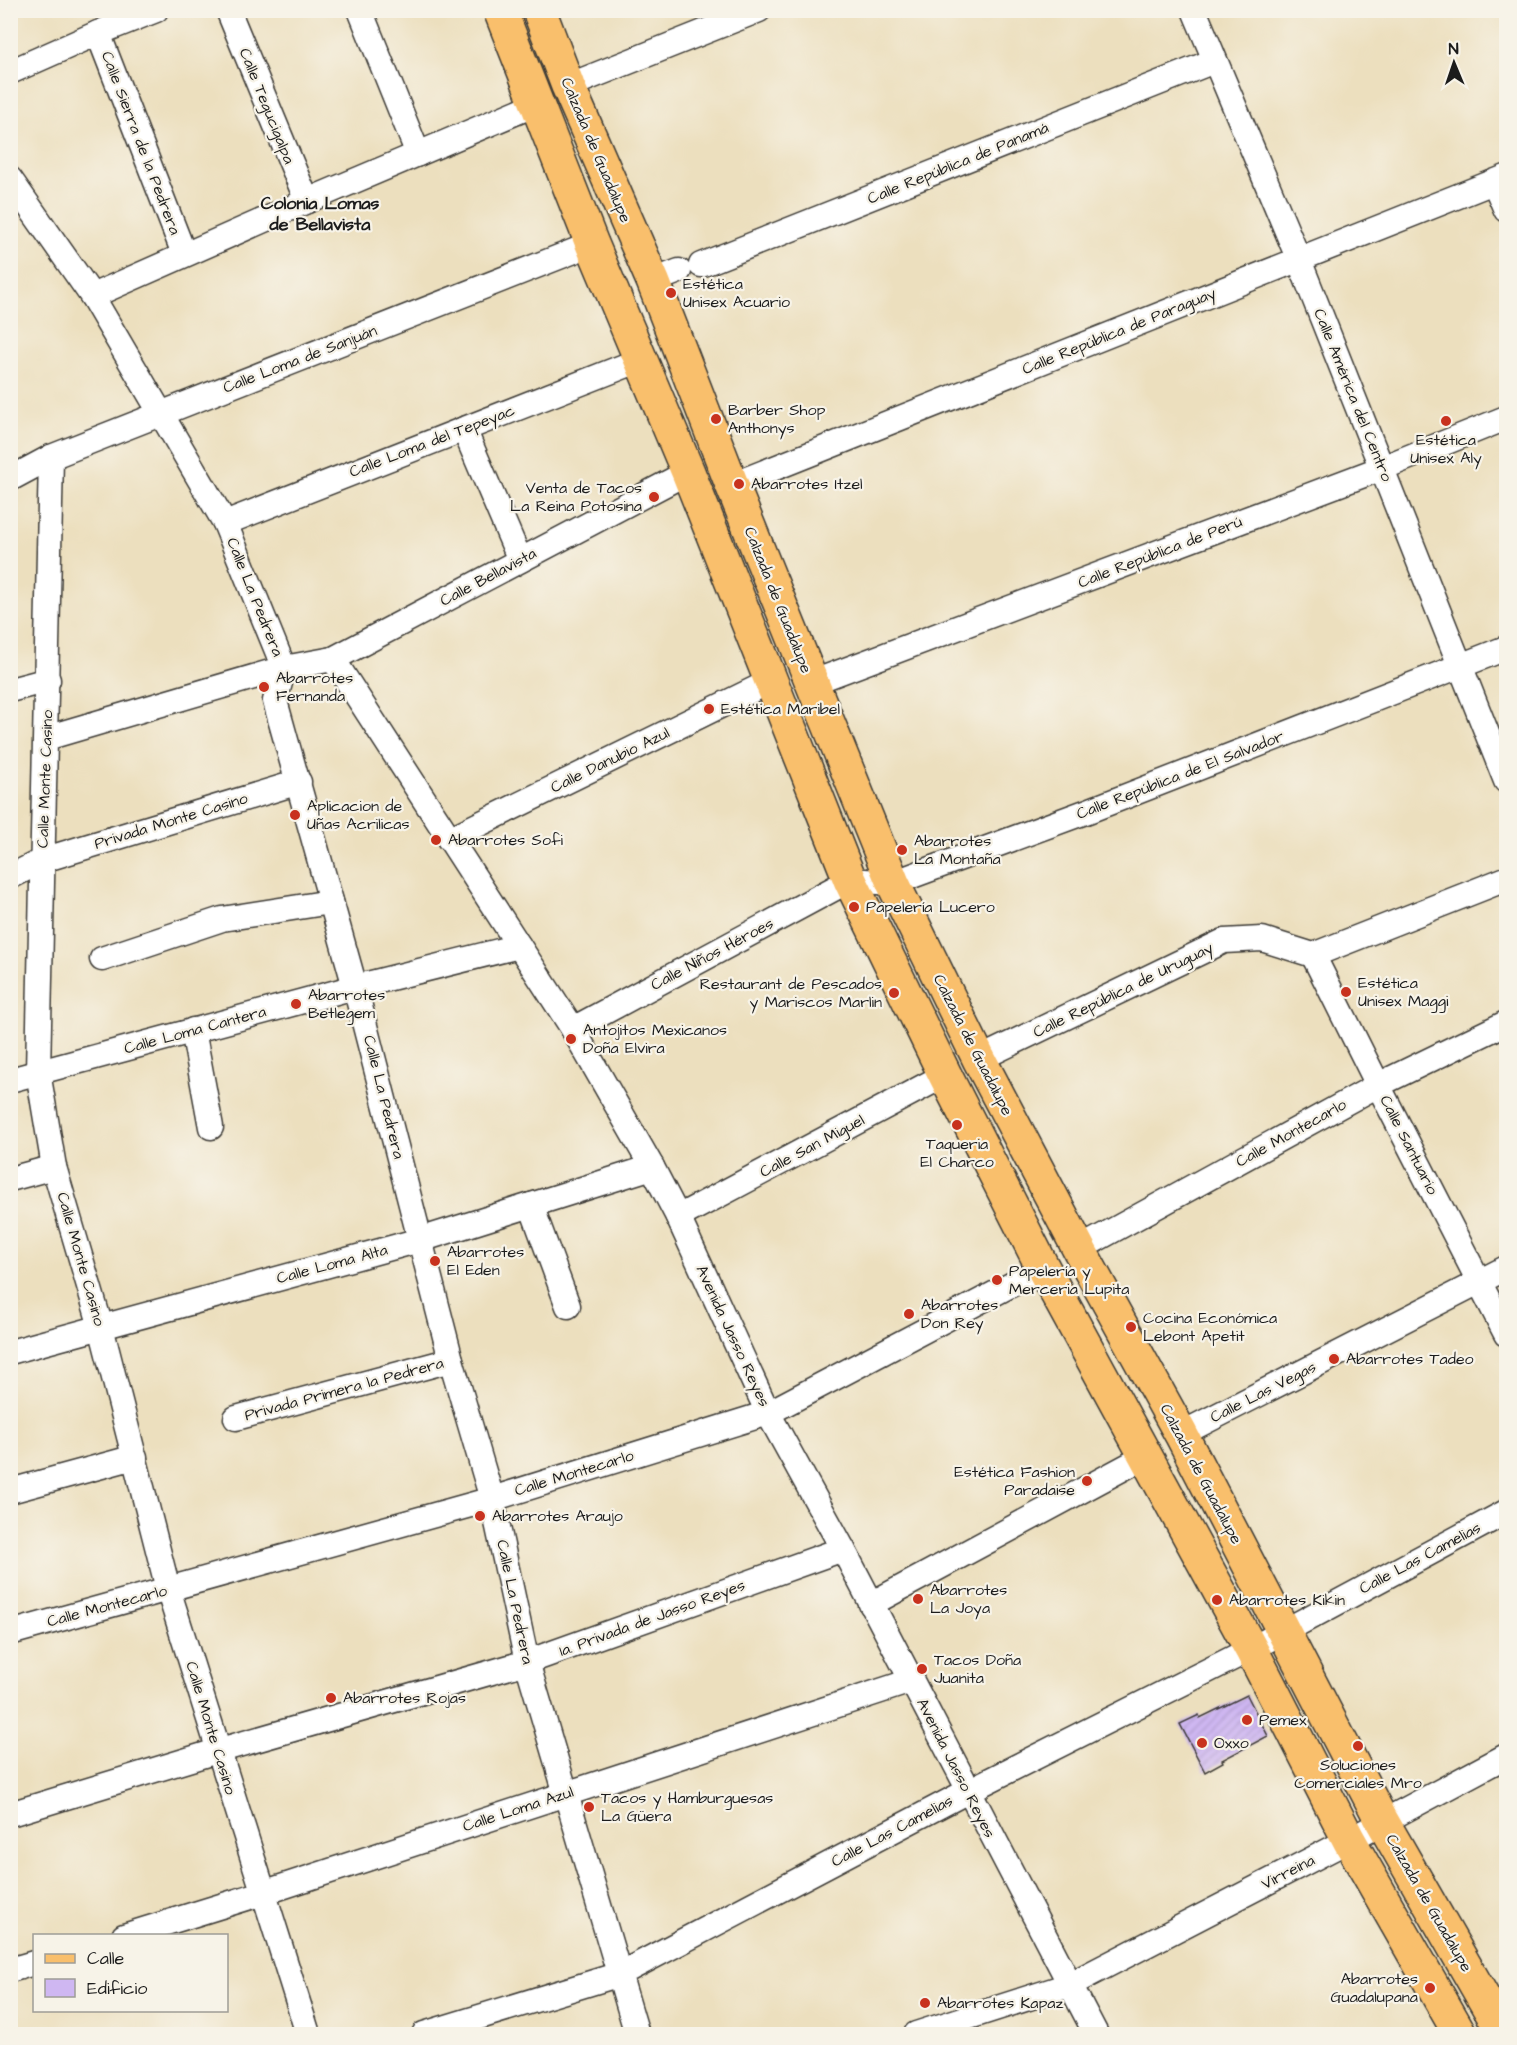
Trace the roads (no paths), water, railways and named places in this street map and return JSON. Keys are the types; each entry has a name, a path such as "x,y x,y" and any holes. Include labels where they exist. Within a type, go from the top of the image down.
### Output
{"main road":[{"path":"500,10 592,244 688,472 850,880 1043,1268 1251,1649 1349,1840 1453,2032"},
{"name":"Calzada de Guadalupe","path":"539,10 568,86 678,272 732,484 893,883 979,1059 1079,1249 1181,1434 1382,1821 1501,2018"}],"street":[{"path":"10,72 156,10"},
{"name":"Calle Tegucigalpa","path":"228,10 307,201"},
{"path":"360,10 418,154"},
{"path":"568,86 759,10"},
{"name":"Calle América del Centro","path":"1194,10 1299,260 1506,781"},
{"name":"Calle Sierra de la Pedrera","path":"99,33 184,254"},
{"name":"Calle República de Panamá","path":"678,272 1214,61"},
{"path":"92,296 184,254 536,104"},
{"name":"Calle La Pedrera","path":"10,179 92,296 225,523 284,668 275,701 356,987 451,1360 492,1499 527,1662 637,2034"},
{"path":"1500,180 1506,210"},
{"name":"Calle República de Paraguay","path":"732,484 1500,180"},
{"name":"Calle Loma de Sanjuán","path":"10,479 51,457 592,244"},
{"name":"Calle Loma del Tepeyac","path":"225,523 640,360"},
{"name":"Calle República de Perú","path":"811,683 1382,468 1506,418"},
{"path":"464,429 520,560"},
{"name":"Calle Monte Casino","path":"51,457 38,1072 54,1167 101,1327 168,1589 217,1751 308,2034"},
{"name":"Calle Bellavista","path":"284,668 333,659 688,472"},
{"name":"Calle República de El Salvador","path":"850,880 893,883 1088,811 1506,648"},
{"name":"Avenida Jasso Reyes","path":"333,659 573,1029 652,1167 678,1217 768,1413 872,1604 1096,2034"},
{"path":"46,738 284,668"},
{"path":"10,690 48,680"},
{"name":"Calle Danubio Azul","path":"449,839 771,681"},
{"name":"Privada Monte Casino","path":"10,877 43,860 298,782"},
{"path":"1313,955 1506,879"},
{"name":"Calle Niños Héroes","path":"573,1029 850,880"},
{"path":"102,959 222,919 331,902"},
{"name":"Calle República de Uruguay","path":"979,1059 1224,941 1262,939 1313,955"},
{"name":"Calle Loma Cantera","path":"10,1080 356,987 519,946"},
{"name":"Calle Santuario","path":"1313,955 1506,1334"},
{"name":"Calle Montecarlo","path":"1079,1249 1378,1085 1506,1023"},
{"path":"193,1030 211,1127"},
{"name":"Calle San Miguel","path":"678,1217 945,1075"},
{"path":"10,1179 54,1167"},
{"name":"Calle Loma Alta","path":"10,1352 420,1240 652,1167"},
{"path":"531,1205 568,1306"},
{"name":"Calle Montecarlo","path":"10,1633 492,1499 768,1413 1043,1268"},
{"name":"Calle Las Vegas","path":"1181,1434 1506,1268"},
{"name":"Privada Primera la Pedrera","path":"236,1418 451,1360"},
{"path":"872,1604 1146,1456"},
{"path":"10,1491 135,1457"},
{"name":"Calle Las Camelias","path":"424,2034 620,1974 968,1791 1251,1649 1506,1512"},
{"name":"1a. Privada de Jasso Reyes","path":"10,1814 217,1751 527,1662 843,1550"},
{"name":"Calle Loma Azul","path":"127,1934 263,1893 911,1681"},
{"name":"Virreina","path":"916,2034 963,2027 1069,1985 1506,1756"},
{"path":"10,1970 33,1963"}],"place":[{"name":"Estética Unisex Acuario","path":"671,293"},
{"name":"Barber Shop Anthonys","path":"716,419"},
{"name":"Estética Unisex Aly","path":"1446,421"},
{"name":"Abarrotes Itzel","path":"739,484"},
{"name":"Venta de Tacos La Reina Potosina","path":"654,497"},
{"name":"Abarrotes Fernanda","path":"264,687"},
{"name":"Estética Maribel","path":"709,709"},
{"name":"Aplicacion de Uñas Acrilicas","path":"295,815"},
{"name":"Abarrotes Sofi","path":"436,840"},
{"name":"Abarrotes La Montaña","path":"902,850"},
{"name":"Papelería Lucero","path":"854,907"},
{"name":"Estética Unisex Maggi","path":"1346,992"},
{"name":"Restaurant de Pescados y Mariscos Marlin","path":"894,993"},
{"name":"Abarrotes Betlegem","path":"296,1004"},
{"name":"Antojitos Mexicanos Doña Elvira","path":"571,1039"},
{"name":"Taqueria El Charco","path":"957,1125"},
{"name":"Abarrotes El Eden","path":"435,1261"},
{"name":"Papelería y Merceria Lupita","path":"997,1280"},
{"name":"Abarrotes Don Rey","path":"909,1314"},
{"name":"Cocina Económica Lebont Apetit","path":"1131,1327"},
{"name":"Abarrotes Tadeo","path":"1334,1359"},
{"name":"Estética Fashion Paradaise","path":"1087,1481"},
{"name":"Abarrotes Araujo","path":"480,1516"},
{"name":"Abarrotes La Joya","path":"918,1599"},
{"name":"Abarrotes Kikin","path":"1217,1600"},
{"name":"Tacos Doña Juanita","path":"922,1669"},
{"name":"Abarrotes Rojas","path":"331,1698"},
{"name":"Pemex","path":"1247,1720"},
{"name":"Oxxo","path":"1202,1743"},
{"name":"Soluciones Comerciales Mro","path":"1358,1746"},
{"name":"Tacos y Hamburguesas La Güera","path":"589,1807"},
{"name":"Abarrotes Guadalupana","path":"1430,1988"},
{"name":"Abarrotes Kapaz","path":"925,2003"}],"district":[{"name":"Colonia Lomas de Bellavista","path":"320,213"}]}
